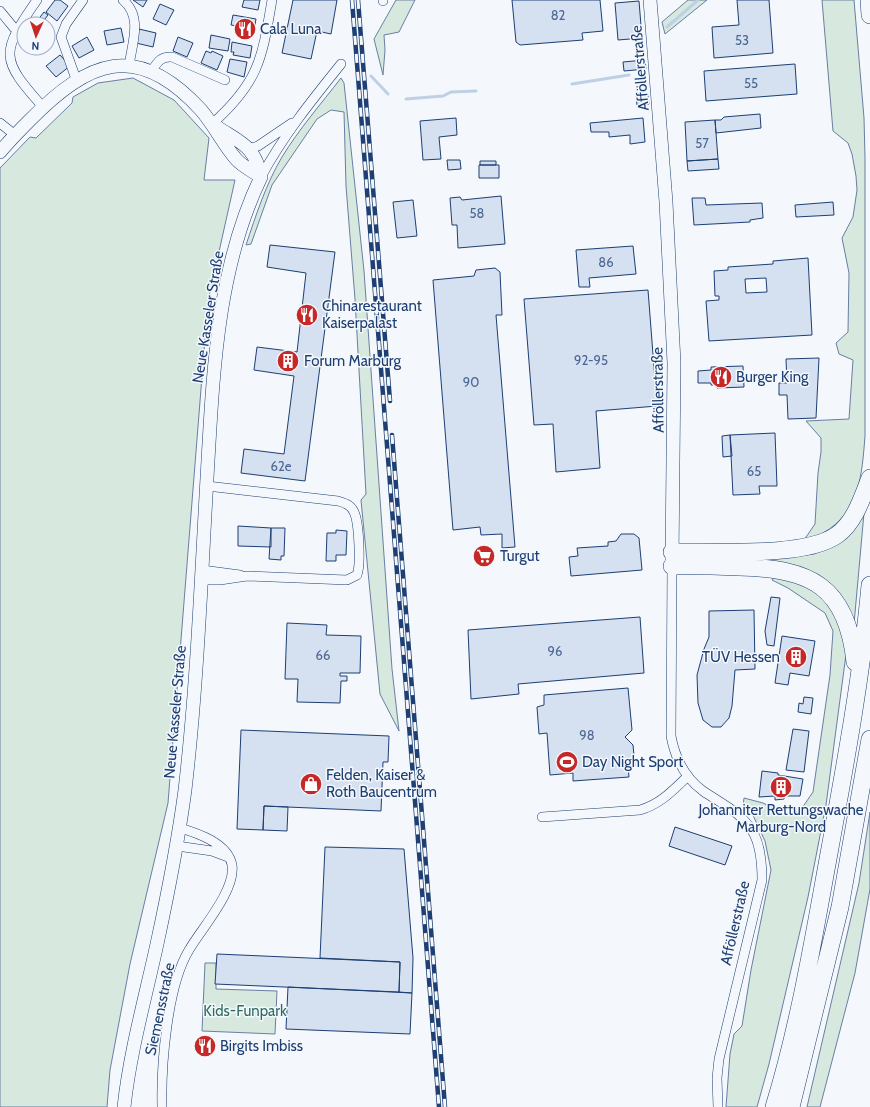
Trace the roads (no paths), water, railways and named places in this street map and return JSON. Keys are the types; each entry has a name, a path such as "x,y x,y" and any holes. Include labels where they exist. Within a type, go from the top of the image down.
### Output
{"highway":[{"path":"868,0 870,15"},
{"path":"672,559 799,550 820,544 837,535 850,522 862,499 870,478"},
{"path":"672,559 779,569 799,575 819,585 828,593 840,608 849,631 853,644 857,688"},
{"path":"774,1107 786,1068 808,971 857,688 870,585"},
{"path":"791,1107 802,1068 840,907 870,739"}],"main road":[{"name":"Afföllerstraße","path":"650,0 666,202 674,358 672,559"},
{"path":"0,152 14,135 43,107 76,79 104,68 129,66 151,72 166,79 180,89 212,124 235,158 261,177"},
{"path":"212,124 248,149 254,155 261,177"},
{"name":"Neue Kasseler Straße","path":"124,1107 133,1047 180,828 193,709 215,362 223,304 235,245 251,198 261,177"}],"street":[{"path":"37,0 14,28 4,48 4,62 6,68 17,83 43,107"},
{"path":"76,79 61,37 66,24 84,0"},
{"path":"123,0 131,7 135,24 129,66"},
{"path":"212,124 235,102 259,65 265,45 272,0"},
{"path":"0,11 14,28"},
{"path":"151,72 161,58 166,56 172,57 225,80"},
{"name":"Neue Kasseler Straße","path":"261,177 274,152 341,64"},
{"path":"248,149 258,146 298,119"},
{"path":"0,123 14,135"},
{"path":"202,575 220,580 243,576 347,580 357,575 359,565 356,519 354,511 350,506 338,501 207,486"},
{"name":"Afföllerstraße","path":"672,559 671,736 675,755 688,776 703,791 729,806 746,823 754,834 761,859 760,888 719,1059 716,1078 718,1107"},
{"path":"542,817 640,810 653,806 667,797 688,776"},
{"path":"180,828 198,833 211,840 229,858"},
{"path":"177,846 212,851 229,858"},
{"name":"Siemensstraße","path":"162,1107 162,1062 178,977 188,951 228,888 232,867 229,858"}],"waterway":[{"path":"667,27 698,0"},
{"path":"572,84 629,75"},
{"path":"371,76 388,94"},
{"path":"406,99 443,96 451,92 476,91"}],"railway":[{"path":"352,0 439,1107"},
{"path":"358,0 390,401"},
{"path":"392,435 445,1107"}],"place":[{"name":"Cala Luna","path":"245,29"},
{"name":"Chinarestaurant Kaiserpalast","path":"307,315"},
{"name":"Forum Marburg","path":"288,361"},
{"name":"Burger King","path":"721,377"},
{"name":"Turgut","path":"484,556"},
{"name":"TÜV Hessen","path":"796,657"},
{"name":"Day Night Sport","path":"567,762"},
{"name":"Felden, Kaiser & Roth Baucentrum","path":"311,784"},
{"name":"Johanniter Rettungswache Marburg-Nord","path":"781,787"},
{"name":"Birgits Imbiss","path":"205,1046"}],"park label":[{"name":"Kids-Funpark","path":"245,1011"}]}
